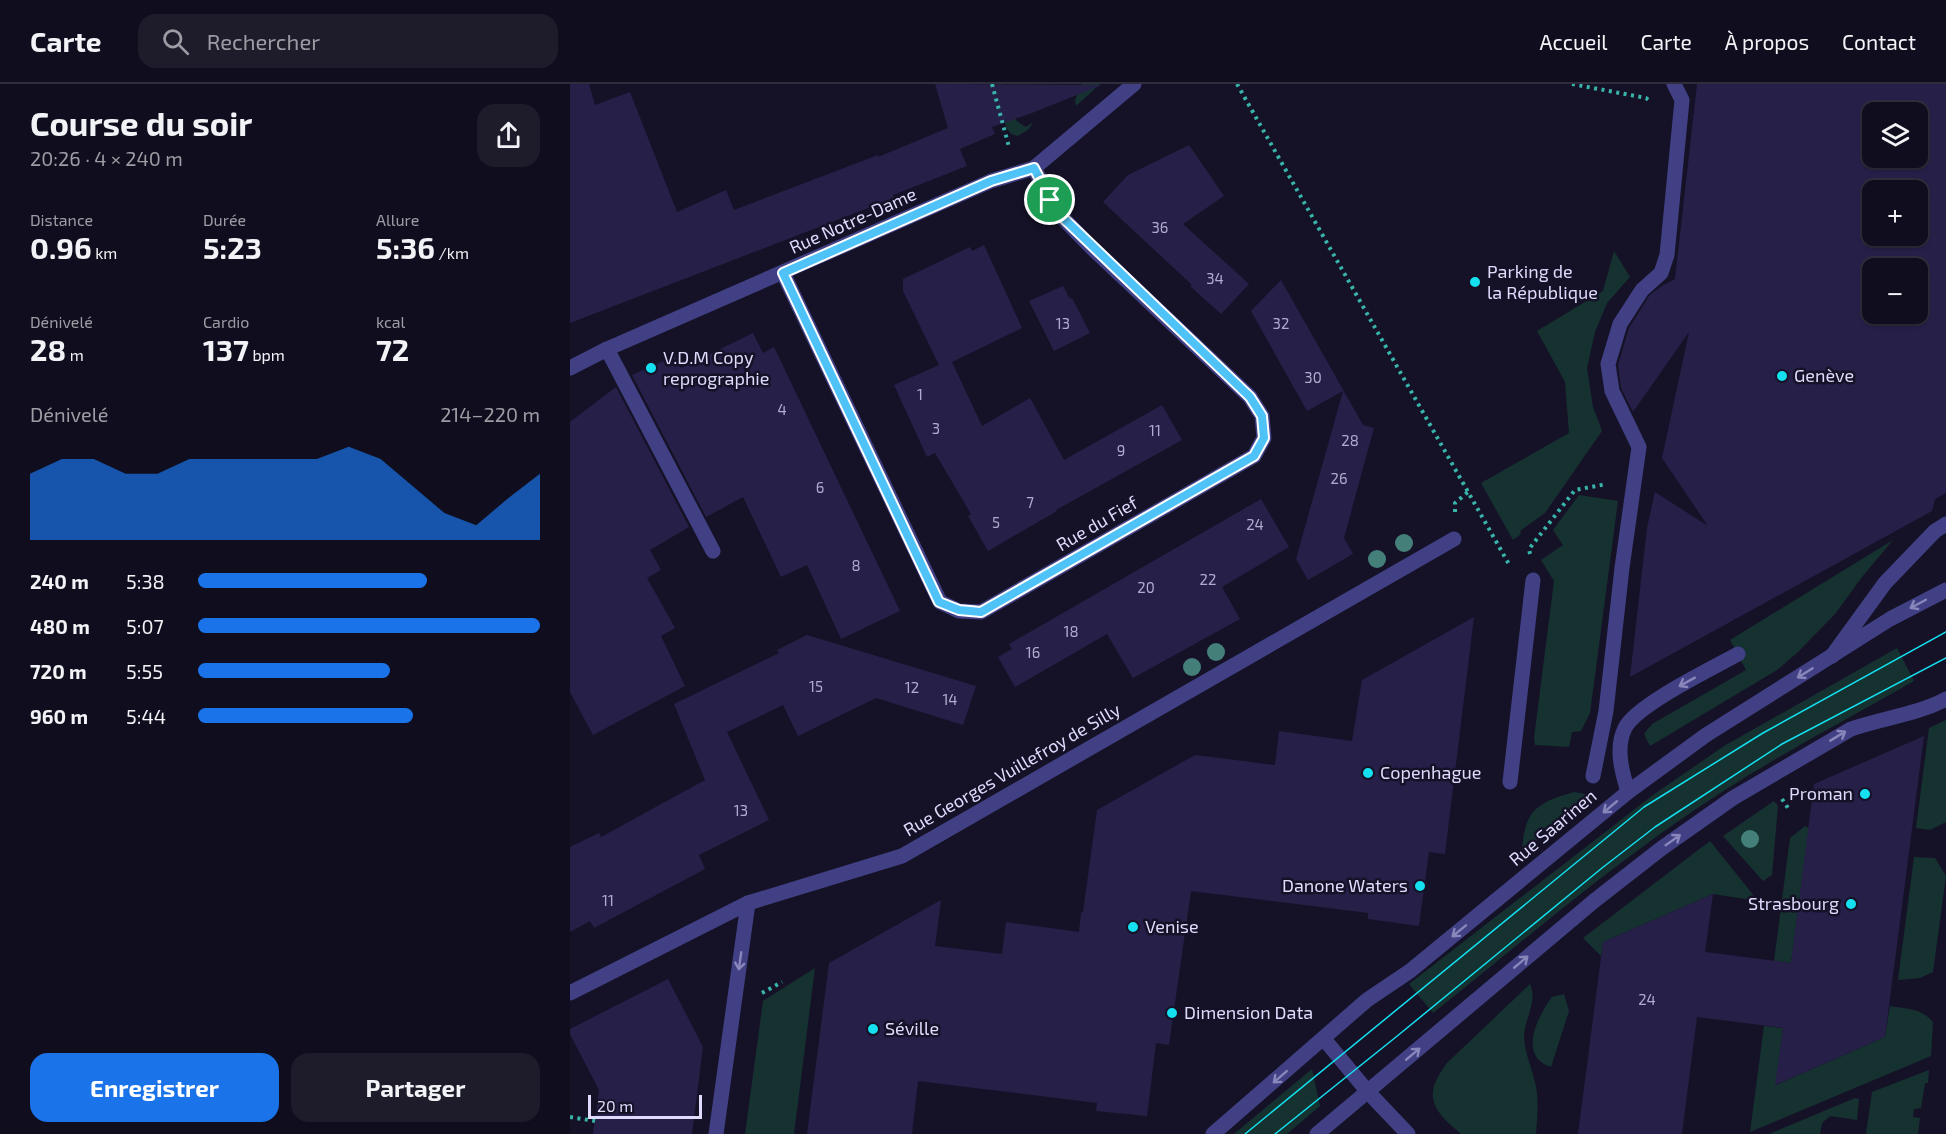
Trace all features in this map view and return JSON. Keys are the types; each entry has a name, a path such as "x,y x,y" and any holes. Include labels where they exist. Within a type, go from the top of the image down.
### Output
{"street":[{"name":"Rue Notre-Dame","path":"570,368 607,349 991,181 1034,168 1134,84"},
{"path":"1593,776 1606,711 1622,568 1639,447 1612,391 1608,364 1620,324 1642,290 1661,273 1667,255 1682,100 1674,84"},
{"name":"Rue du Fief","path":"783,273 939,602 959,610 981,612 1254,456 1264,438 1262,416 1250,397 1057,212 1034,168"},
{"path":"607,349 713,551"},
{"path":"1832,656 1885,583 1935,531 1946,524"},
{"name":"Rue Georges Vuillefroy de Silly","path":"570,993 748,903 902,856 1454,539"},
{"path":"1510,782 1533,580"},
{"name":"Rue Saarinen","path":"1213,1134 1367,1000 1410,971 1628,792 1706,735 1890,619 1946,590"},
{"path":"1628,792 1622,771 1620,751 1625,728 1636,715 1674,689 1738,654"},
{"path":"1317,1134 1594,901 1662,848 1733,798 1851,729 1903,716 1946,699"},
{"path":"716,1134 748,903"},
{"path":"1324,1039 1368,1092 1408,1134"}],"path":[{"path":"992,84 1009,147"},
{"path":"1236,84 1515,576 1533,580 1529,549 1575,490 1608,484"},
{"path":"1572,84 1646,98 1655,104"},
{"path":"756,996 782,982"},
{"path":"570,1117 594,1121"}],"green space":[{"path":"997,84 1002,84 1010,114 1026,127 1033,122 1029,129 1018,136 1011,134 1006,127"},
{"path":"1082,84 1100,84 1076,106 1075,100"},
{"path":"1614,251 1630,277 1607,303 1595,332 1587,368 1593,407 1602,431 1545,513 1520,531 1521,534 1513,540 1481,483 1569,433 1565,382 1537,331 1603,291"},
{"path":"1579,495 1618,501 1590,713 1581,731 1572,732 1569,747 1535,745 1554,581 1541,560 1563,545 1553,530"},
{"path":"1893,540 1835,614 1777,670 1650,746 1644,734 1652,724 1746,670 1730,640"},
{"path":"1897,648 1914,681 1771,762 1687,815 1576,898 1433,1013 1409,984 1653,795 1724,746"},
{"path":"1946,720 1946,822 1930,830 1916,828 1929,728"},
{"path":"1574,792 1590,795 1525,851 1522,850 1526,826 1535,810 1550,800"},
{"path":"1774,801 1778,806 1772,875 1763,881 1723,836"},
{"path":"1805,826 1809,828 1791,963 1774,961 1790,838"},
{"path":"1710,841 1758,901 1713,894 1603,942 1601,956 1583,938"},
{"path":"1914,857 1935,858 1946,876 1933,972 1920,978 1898,980"},
{"path":"815,968 794,1134 745,1134 763,1001"},
{"path":"1530,984 1532,1004 1524,1038 1537,1093 1536,1134 1461,1134 1437,1110 1434,1102 1433,1094 1439,1075 1447,1063"},
{"path":"1564,994 1569,1011 1551,1067 1541,1062 1535,1054 1534,1035 1541,1014 1552,997"},
{"path":"1890,1006 1919,1012 1933,1022 1931,1056 1750,1132 1764,1026 1783,1028 1776,1085 1885,1037"},
{"path":"1312,1069 1320,1106 1287,1134 1234,1134"},
{"path":"1929,1070 1921,1108 1914,1109 1913,1117 1920,1118 1918,1134 1866,1134 1872,1092"},
{"path":"1855,1098 1859,1099 1857,1120 1830,1116 1822,1123 1820,1134 1769,1134"}],"building":[{"path":"570,84 589,84 595,105 630,92 677,212 726,190 734,210 878,155 878,157 948,128 935,84 1102,85 992,127 995,134 960,149 967,166 893,195 894,198 570,323"},
{"name":"Genève","path":"1697,84 1946,84 1946,493 1935,499 1932,511 1630,677 1647,528 1655,492 1708,526 1662,458 1689,332 1633,412 1621,388 1618,365 1629,328 1649,296 1675,279"},
{"path":"1189,145 1224,196 1183,224 1249,284 1221,314 1103,202 1128,175"},
{"path":"984,245 1022,328 952,362 982,426 1030,398 1064,460 1162,405 1182,440 1056,510 988,551 968,516 971,514 935,453 927,457 894,385 939,365 903,291 903,279 970,247 972,251"},
{"path":"1281,280 1363,425 1374,428 1344,538 1353,554 1308,580 1296,559 1343,391 1307,411 1251,311"},
{"path":"1063,286 1070,299 1072,298 1090,333 1054,351 1029,301"},
{"path":"753,333 763,353 774,347 900,611 841,639 807,565 781,577 743,497 706,517 632,375 675,356 681,368"},
{"path":"616,387 689,527 650,550 661,570 647,578 675,628 661,636 685,686 593,735 570,692 570,422"},
{"path":"1261,499 1289,547 1222,587 1240,619 1133,678 1107,634 1015,687 998,657 1012,649 1009,644"},
{"path":"1474,617 1445,854 1429,852 1419,926 1368,919 1368,913 1191,891 1169,1045 1156,1043 1147,1116 1096,1111 1097,1103 918,1081 912,1134 807,1134 829,963 941,900 935,946 1002,954 1006,922 1079,932 1097,810 1195,755 1275,765 1279,731 1352,741 1362,680"},
{"path":"807,635 976,686 963,725 876,698 798,736 783,705 727,732 769,820 699,855 705,869 594,928 590,921 570,932 570,847 599,833 601,837 705,780 674,704 779,653 777,650"},
{"path":"1924,736 1885,1037 1775,1085 1783,1028 1697,1017 1682,1134 1578,1134 1603,942 1713,894 1705,952 1791,963 1814,784"},
{"path":"668,979 703,1047 692,1134 593,1134 599,1090 570,1034 570,1029"}],"tram line":[{"path":"1245,1134 1644,807 1763,733 1946,632"},
{"path":"1275,1134 1655,827 1782,744 1946,658"}],"place":[{"name":"Parking de la République","path":"1475,282"},
{"name":"V.D.M Copy reprographie","path":"651,368"},
{"name":"Genève","path":"1782,376"},
{"name":"Copenhague","path":"1368,773"},
{"name":"Proman","path":"1865,794"},
{"name":"Danone Waters","path":"1420,886"},
{"name":"Strasbourg","path":"1851,904"},
{"name":"Venise","path":"1133,927"},
{"name":"Dimension Data","path":"1172,1013"},
{"name":"Séville","path":"873,1029"}],"route":[{"path":"1034,168 1050,200 1057,212 1092,248 1250,397 1262,416 1264,438 1254,456 981,612 959,610 939,602 783,273 991,181 1034,168"}]}
